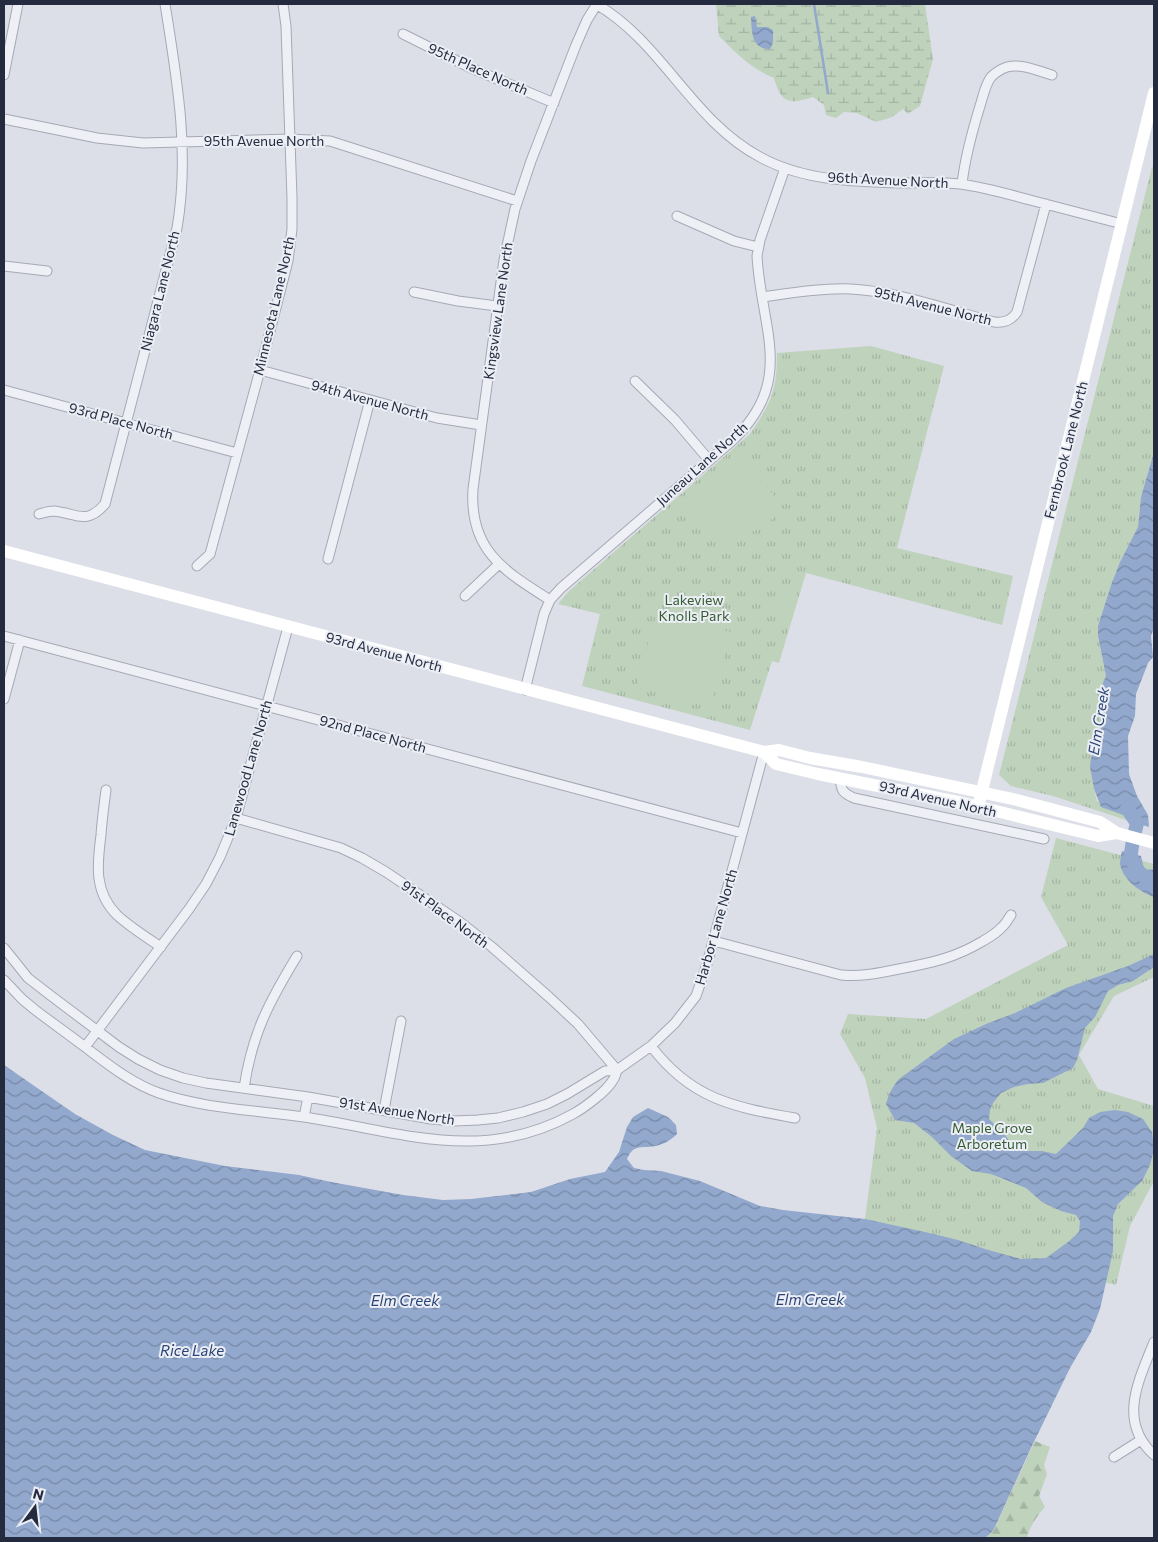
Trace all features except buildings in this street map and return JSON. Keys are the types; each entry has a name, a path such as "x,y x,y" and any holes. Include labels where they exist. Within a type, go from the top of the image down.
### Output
{"main road":[{"name":"Fernbrook Lane North","path":"978,807 1153,101"},
{"name":"93rd Avenue North","path":"4,552 764,752 779,750 981,793 1100,822 1117,833 1153,843"},
{"name":"93rd Avenue North","path":"764,752 776,764 978,807 1098,836 1117,833"}],"street":[{"path":"4,75 18,4"},
{"name":"Niagara Lane North","path":"39,514 54,511 84,517 92,515 104,504 177,228 182,192 180,103 165,4"},
{"name":"Minnesota Lane North","path":"196,566 210,554 280,295 290,245 292,198 284,4"},
{"name":"Kingsview Lane North","path":"550,600 516,579 491,555 481,540 475,524 473,489 504,260 517,201 581,33 596,4"},
{"name":"96th Avenue North","path":"596,4 617,17 635,33 726,135 762,158 785,168 815,176 846,180 962,184 998,191 1122,224"},
{"name":"95th Place North","path":"403,34 471,68 554,103"},
{"path":"962,184 966,156 990,78 1006,67 1015,66 1052,75"},
{"name":"95th Avenue North","path":"4,119 119,141 143,143 290,139 330,140 517,201"},
{"name":"Juneau Lane North","path":"525,690 544,614 550,600 561,588 745,428 760,406 771,370 771,359 757,265 758,247 785,168"},
{"name":"95th Avenue North","path":"762,297 826,289 872,291 1002,323 1014,317 1017,312 1046,204"},
{"path":"677,216 734,241 758,247"},
{"path":"4,266 47,271"},
{"path":"414,292 497,306"},
{"name":"94th Avenue North","path":"260,370 438,418 481,426"},
{"path":"636,381 675,420 709,460"},
{"name":"93rd Place North","path":"4,390 237,452"},
{"path":"328,559 370,400"},
{"path":"465,596 499,564"},
{"name":"Lanewood Lane North","path":"85,1047 206,884 226,845 236,818 288,627"},
{"name":"92nd Place North","path":"4,636 742,833"},
{"path":"4,699 20,640"},
{"name":"Harbor Lane North","path":"617,1070 651,1046 676,1023 696,996 714,941 764,752"},
{"path":"840,778 842,790 854,798 1044,839"},
{"path":"106,790 98,858 101,888 116,914 160,947"},
{"path":"974,824 978,807"},
{"name":"91st Place North","path":"236,818 341,848 386,872 460,922 550,996 578,1024 617,1070"},
{"path":"714,941 841,975 856,976 913,967 956,956 995,934 1012,915"},
{"name":"91st Avenue North","path":"4,948 28,978 132,1056 160,1070 194,1081 308,1097 442,1120 466,1121 498,1118 547,1104 605,1071 617,1070 614,1080 580,1110 560,1121 525,1133 478,1141 441,1141 416,1138 304,1117 207,1105 180,1100 158,1092 120,1074 34,1009 4,980"},
{"path":"244,1088 256,1034 274,995 297,956"},
{"path":"384,1110 401,1021"},
{"path":"651,1046 677,1075 708,1096 742,1108 795,1118"},
{"path":"304,1117 308,1097"},
{"path":"1154,1342 1135,1395 1133,1410 1134,1423 1141,1440 1154,1455"},
{"path":"1114,1457 1141,1440"}],"green space":[{"path":"716,4 925,4 933,59 920,106 908,114 903,109 892,117 876,122 857,113 844,112 836,118 826,115 824,105 813,97 798,101 787,100 780,93 774,78 751,65 719,36"},
{"path":"1152,167 1154,168 1154,452 1141,497 1138,527 1120,562 1098,626 1098,636 1106,676 1104,693 1109,698 1106,714 1091,758 1097,801 1126,816 1126,820 1053,796 1011,786 999,775"},
{"name":"Lakeview Knolls Park","path":"871,346 944,366 897,548 1013,576 1002,625 806,573 779,663 772,661 750,730 582,686 600,614 558,604 568,592 750,434 768,405 774,387 777,353"},
{"path":"732,458 740,459 781,503 776,514 764,526 736,535 717,532 701,523 695,518 683,498"},
{"path":"765,596 792,602 788,617 761,611"},
{"path":"657,612 731,632 711,705 636,687"},
{"name":"Maple Grove Arboretum","path":"1056,838 1154,864 1154,977 1114,996 1079,1055 1098,1089 1154,1106 1154,1181 1130,1226 1116,1285 962,1248 865,1219 877,1128 865,1078 840,1034 848,1014 926,1019 1068,945 1041,897"},
{"path":"1035,1441 1050,1447 1044,1465 1047,1474 1039,1496 1045,1507 1034,1522 1027,1538 985,1538 993,1531"}],"water":[{"path":"755,16 757,27 767,27 773,30 773,43 770,49 759,46 754,39 751,17"},
{"path":"1154,452 1154,628 1151,636 1153,657 1148,663 1136,694 1135,716 1128,736 1129,774 1137,796 1148,815 1149,827 1126,820 1126,816 1101,807 1094,789 1090,767 1109,698 1101,687 1106,676 1098,636 1098,626 1120,562 1138,527 1141,497"},
{"path":"1122,851 1141,856 1144,869 1154,870 1154,897 1138,889 1128,880 1120,864"},
{"name":"Rice Lake","path":"1154,954 1154,967 1133,981 1118,985 1108,991 1095,1017 1085,1028 1077,1060 1073,1068 1043,1083 1014,1087 1001,1093 990,1110 989,1119 1005,1135 1017,1151 1042,1151 1056,1154 1083,1128 1089,1118 1100,1112 1115,1110 1128,1112 1143,1119 1152,1132 1154,1149 1150,1165 1142,1181 1118,1204 1113,1216 1113,1251 1100,1309 1091,1332 1070,1368 993,1531 985,1538 4,1538 4,1065 75,1114 145,1150 225,1166 299,1175 403,1195 443,1200 471,1199 531,1192 570,1179 605,1172 619,1152 627,1127 633,1117 648,1108 668,1117 676,1125 677,1134 661,1144 638,1148 632,1151 627,1159 634,1168 661,1171 700,1181 760,1206 865,1219 958,1240 1021,1259 1046,1258 1079,1232 1080,1221 1076,1215 1061,1211 1042,1202 1026,1188 991,1174 972,1171 951,1156 932,1137 914,1123 895,1120 886,1104 888,1097 899,1079 954,1039 1015,1013 1066,988 1128,966"}],"waterway":[{"path":"814,4 828,93"},
{"name":"Elm Creek","path":"1127,808 1137,823 1131,855 1132,860 1139,872 1154,882"}]}
